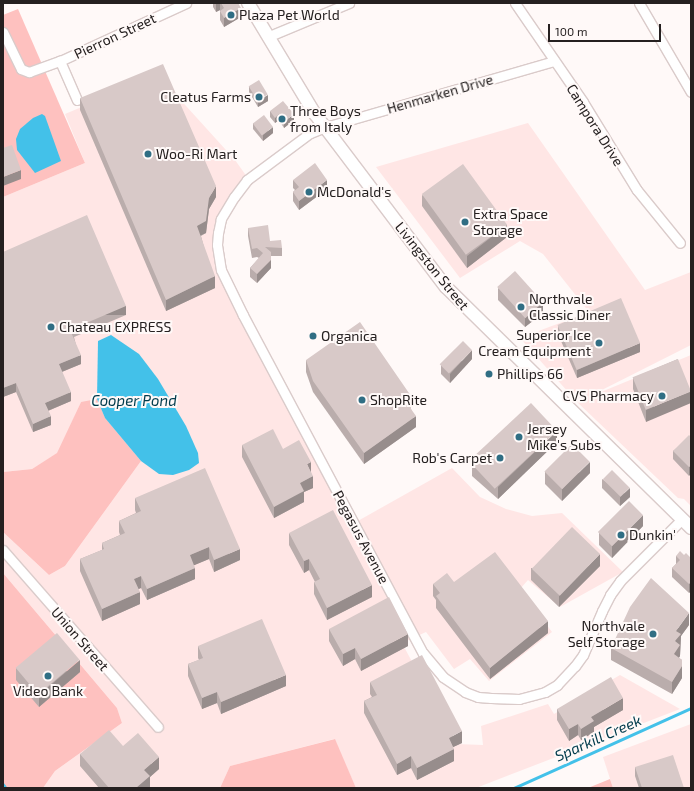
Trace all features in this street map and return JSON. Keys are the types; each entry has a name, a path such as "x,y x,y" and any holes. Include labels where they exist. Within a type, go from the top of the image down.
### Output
{"main road":[{"name":"Livingston Street","path":"248,3 292,78 325,127 450,292 691,528"}],"street":[{"name":"Pierron Street","path":"77,100 60,61 186,3"},
{"path":"268,37 347,3"},
{"name":"Campora Drive","path":"515,3 583,102 637,190 680,243"},
{"path":"639,3 691,92"},
{"path":"3,32 21,69 29,72 60,61"},
{"name":"Henmarken Drive","path":"325,127 554,61"},
{"name":"Pegasus Avenue","path":"325,127 310,133 297,142 247,180 240,188 221,219 217,245 218,257 225,282 423,653 434,668 453,684 478,697 520,699 545,692 557,685 578,662 608,600 620,582 682,519"},
{"name":"Union Street","path":"3,550 158,727"}],"shaded area":[{"path":"18,9 85,163 3,197 3,15"},
{"path":"158,75 235,160 250,181 221,218 223,264 356,522 452,468 480,497 506,509 532,516 562,513 623,572 560,607 528,580 520,589 552,632 489,681 470,659 454,669 426,632 402,643 456,744 483,745 481,726 548,704 554,714 620,675 680,709 476,788 356,788 334,739 230,766 220,788 43,788 55,771 122,723 117,708 3,573 3,532 49,575 65,566 141,461 81,402 58,453 32,469 3,472 3,197 85,163 65,114"},
{"path":"528,123 645,290 691,272 691,345 584,399 691,355 691,506 684,499 678,498 577,402 520,338 589,312 543,254 520,241 460,278 376,167"},
{"path":"97,399 105,418 141,461 65,566 49,575 3,532 3,472 32,469 57,453 81,402"},
{"path":"3,573 117,708 122,723 55,771 43,788 3,788"},
{"path":"691,724 691,788 613,788 603,757"},
{"path":"335,739 356,788 220,788 230,766"},
{"path":"610,779 613,788 588,788"}],"water":[{"path":"42,114 45,116 61,161 35,173 17,150 16,139 20,129 33,118"},
{"name":"Cooper Pond","path":"111,335 139,354 158,379 186,426 198,453 199,463 189,470 173,475 159,474 141,461 105,418 97,399 98,341"}],"building":[{"path":"221,3 238,3 241,8 224,18 220,11 224,8"},
{"name":"Woo-Ri Mart","path":"163,64 216,186 209,198 206,221 197,226 215,276 166,300 80,98"},
{"path":"259,80 268,95 257,101 249,86"},
{"path":"283,101 294,114 284,122 279,114 275,118 270,111"},
{"path":"264,115 273,127 262,135 253,123"},
{"path":"12,145 21,170 3,177 3,148"},
{"path":"315,163 327,180 299,201 293,192 299,187 293,180"},
{"name":"Extra Space Storage","path":"463,164 507,225 466,255 422,194"},
{"name":"Chateau EXPRESS","path":"87,215 126,306 70,330 81,355 59,364 71,392 45,403 51,416 33,424 16,383 3,388 3,252"},
{"path":"268,225 270,241 281,240 282,248 265,247 271,252 271,260 257,274 250,268 263,253 257,248 252,249 248,228"},
{"path":"515,271 543,302 525,318 497,287"},
{"name":"Superior Ice Cream Equipment","path":"621,298 640,343 577,370 557,325"},
{"name":"ShopRite","path":"360,322 411,396 411,409 416,416 364,453 313,381 306,360"},
{"path":"463,341 472,350 449,374 440,364"},
{"name":"CVS Pharmacy","path":"678,359 691,391 646,410 633,377"},
{"path":"531,403 557,431 495,489 469,461"},
{"path":"273,429 283,449 299,440 311,462 307,464 313,476 300,483 304,491 274,507 242,445"},
{"path":"689,435 691,437 691,465 689,467 673,451"},
{"path":"572,444 590,462 562,489 544,472"},
{"path":"205,468 240,549 214,560 209,547 190,555 195,568 147,589 141,576 134,579 140,592 102,609 80,559 104,549 102,543 125,533 119,521 141,511 135,498"},
{"path":"612,470 630,488 620,497 603,479"},
{"path":"629,501 643,515 612,546 598,532"},
{"path":"333,510 372,585 327,608 314,582 320,579 309,559 304,561 289,533"},
{"path":"572,527 600,554 560,596 532,569"},
{"path":"680,551 684,555 686,553 691,558 691,582 689,584 672,568 680,560 676,556"},
{"path":"495,552 548,621 490,668 436,596 440,593 433,584 447,573 454,582"},
{"name":"Northvale Self Storage","path":"651,578 689,613 676,631 681,634 675,641 680,645 674,654 682,660 682,666 672,682 611,648 630,607"},
{"path":"389,597 408,634 361,659 355,648 343,654 329,629"},
{"path":"262,619 286,675 221,702 217,692 202,698 188,664 203,658 198,646"},
{"name":"Video Bank","path":"57,633 79,660 38,695 16,668"},
{"path":"422,655 462,731 449,738 454,749 417,768 411,756 397,764 364,701 377,695 370,682"},
{"path":"611,677 623,698 591,717 594,721 581,729 578,724 569,729 557,709"},
{"path":"109,730 123,746 138,733 159,757 144,770 150,776 136,788 109,788 80,754"},
{"path":"673,755 684,788 642,788 635,767"}],"waterway":[{"name":"Sparkill Creek","path":"514,788 691,708"},
{"path":"3,784 6,788"}],"place":[{"name":"Plaza Pet World","path":"231,15"},
{"name":"Cleatus Farms","path":"259,97"},
{"name":"Three Boys from Italy","path":"282,119"},
{"name":"Woo-Ri Mart","path":"148,154"},
{"name":"McDonald's","path":"309,192"},
{"name":"Extra Space Storage","path":"465,222"},
{"name":"Northvale Classic Diner","path":"521,307"},
{"name":"Chateau EXPRESS","path":"51,327"},
{"name":"Organica","path":"313,336"},
{"name":"Superior Ice Cream Equipment","path":"599,343"},
{"name":"Phillips 66","path":"489,374"},
{"name":"CVS Pharmacy","path":"662,396"},
{"name":"ShopRite","path":"362,400"},
{"name":"Jersey Mike's Subs","path":"519,437"},
{"name":"Rob's Carpet","path":"500,458"},
{"name":"Dunkin'","path":"621,535"},
{"name":"Northvale Self Storage","path":"653,634"},
{"name":"Video Bank","path":"48,676"}]}
